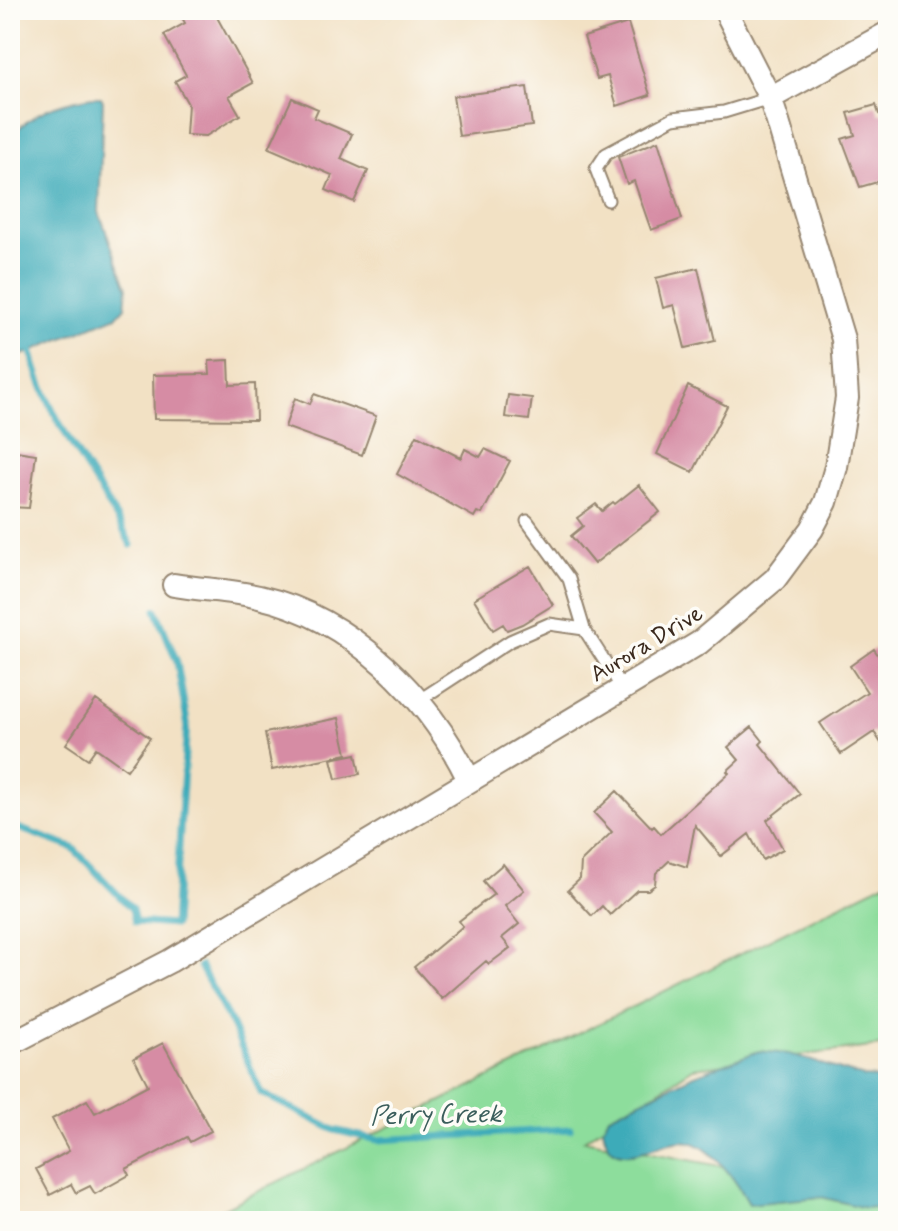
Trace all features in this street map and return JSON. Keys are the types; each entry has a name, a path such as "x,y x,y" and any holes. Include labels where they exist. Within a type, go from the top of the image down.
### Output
{"street":[{"name":"Aurora Drive","path":"10,1044 170,961 724,625 775,579 812,529 826,502 836,467 847,398 843,339 770,98 725,10"},
{"path":"770,98 888,33"},
{"path":"174,585 262,597 317,620 381,663 418,701 456,753 469,780"}],"lane":[{"path":"608,200 596,169 606,154 673,118 724,112 770,98"},
{"path":"527,521 569,579 584,629 622,688"},
{"path":"418,701 510,641 549,624 584,629"}],"green space":[{"path":"888,881 888,1045 693,1068 584,1140 888,1198 888,1221 198,1221"}],"water":[{"path":"101,97 103,101 99,212 127,288 125,307 117,316 10,360 10,137 28,120 47,109"},
{"path":"759,1051 789,1054 864,1077 888,1079 888,1206 865,1208 821,1197 749,1204 719,1162 696,1144 683,1141 628,1154 617,1152 608,1144 603,1128 609,1116 692,1076"}],"building":[{"path":"178,10 213,10 253,83 229,96 240,115 206,136 186,135 188,104 175,81 186,75 164,35 185,23"},
{"path":"628,23 650,95 617,106 608,76 597,79 584,37"},
{"path":"527,87 532,126 459,136 453,96"},
{"path":"292,98 318,109 314,118 352,134 341,159 368,171 354,202 326,190 332,175 269,148"},
{"path":"876,105 879,114 888,112 888,179 860,187 842,139 855,135 848,113"},
{"path":"658,141 682,219 651,230 634,181 627,184 618,157"},
{"path":"698,268 715,341 685,348 674,305 663,308 656,278"},
{"path":"229,360 230,385 255,384 256,420 154,419 153,375 210,374 209,361"},
{"path":"688,386 727,406 693,472 657,454"},
{"path":"314,394 376,416 362,455 285,427 295,398 310,404"},
{"path":"508,395 532,398 529,420 505,417"},
{"path":"417,435 461,458 465,449 480,457 485,449 510,461 482,514 477,512 474,517 397,474"},
{"path":"10,450 36,454 29,508 10,507"},
{"path":"639,485 660,512 594,564 571,536 583,526 577,518 596,504 602,511"},
{"path":"530,566 553,605 522,624 507,630 503,624 493,630 474,599"},
{"path":"874,649 888,670 888,754 874,732 841,754 820,723 867,692 850,666"},
{"path":"96,700 150,738 127,770 96,748 88,759 66,744"},
{"path":"339,718 347,754 272,770 265,733"},
{"path":"752,727 763,741 760,744 800,794 767,820 783,849 763,860 749,834 721,856 695,825 687,867 669,861 656,873 655,885 648,890 637,890 610,915 602,906 592,916 568,890 580,879 581,862 612,832 594,813 617,791 661,834 729,773 727,771 739,760 728,747"},
{"path":"356,754 360,774 336,779 331,759"},
{"path":"503,864 524,890 505,906 519,924 502,938 510,948 489,964 486,961 442,999 414,967 463,926 459,921 494,894 483,881"},
{"path":"163,1043 211,1131 190,1142 187,1137 126,1169 129,1175 95,1194 90,1186 76,1193 71,1184 50,1195 36,1169 69,1151 52,1119 87,1100 95,1113 148,1085 134,1058"}],"waterway":[{"path":"31,350 49,402 131,545"},
{"path":"10,825 73,848 132,909 135,922 174,925 187,722 177,662 156,610"},
{"name":"Perry Creek","path":"200,966 233,1027 261,1093 334,1130 378,1140 570,1129"}]}
